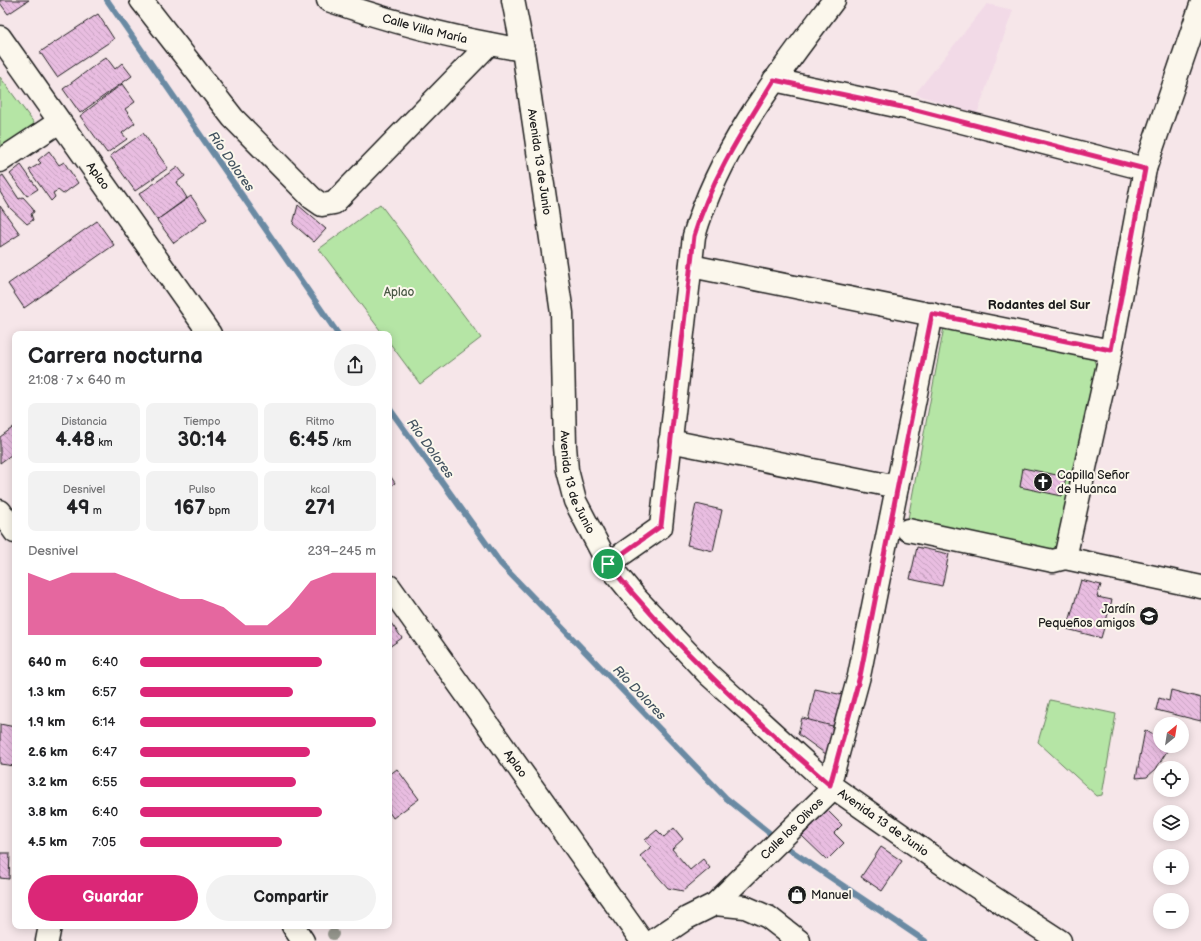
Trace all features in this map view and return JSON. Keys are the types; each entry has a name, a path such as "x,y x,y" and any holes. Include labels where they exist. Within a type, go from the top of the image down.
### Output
{"street":[{"path":"141,0 233,118 312,198 322,205 334,203 489,44"},
{"name":"Calle Villa María","path":"328,0 364,13 489,44 523,50"},
{"name":"Avenida 13 de Junio","path":"513,0 523,50 562,313 565,446 567,470 576,501 608,564 635,597 707,673 830,785 957,874 1060,941"},
{"path":"608,564 661,526 694,236 702,209 718,172 774,80 834,0"},
{"path":"1065,558 1111,350 1145,169 1201,5"},
{"name":"Aplao","path":"0,37 208,331"},
{"path":"774,80 916,110 1145,169"},
{"path":"0,161 59,122"},
{"path":"691,266 1111,350"},
{"name":"Calle los Olivos","path":"715,904 827,794 860,676 932,314"},
{"path":"670,441 897,487"},
{"path":"0,511 12,528"},
{"path":"908,530 1053,561 1065,558 1201,587"},
{"name":"Aplao","path":"392,590 642,941"},
{"path":"653,941 687,918 715,904 745,907 768,917 799,941"},
{"path":"47,941 49,929"},
{"path":"294,929 303,941"}],"shaded area":[{"path":"987,4 1013,10 977,114 915,94"}],"green space":[{"path":"0,77 37,127 0,151"},
{"name":"Aplao","path":"380,204 481,338 420,384 392,346 392,331 381,331 319,249"},
{"path":"944,327 1093,357 1096,366 1056,553 907,524"},
{"path":"1050,700 1116,714 1102,795 1097,796 1038,742"}],"building":[{"path":"0,0 29,0 8,14 0,3"},
{"path":"98,14 114,39 57,77 40,52"},
{"path":"106,57 115,69 122,63 132,76 80,113 63,89"},
{"path":"122,84 135,102 125,109 135,123 122,133 127,139 107,153 80,116"},
{"path":"143,133 168,168 135,191 110,156"},
{"path":"49,151 59,165 64,162 78,183 63,194 58,190 53,193 55,197 51,201 29,170 41,163 38,160"},
{"path":"21,165 38,189 27,196 10,174"},
{"path":"178,167 185,176 177,182 187,198 157,220 139,194"},
{"path":"3,175 19,199 23,197 32,207 34,212 31,214 33,220 27,224 10,208 0,192 0,177"},
{"path":"191,196 207,219 174,243 157,220"},
{"path":"298,205 326,229 314,242 293,224"},
{"path":"0,206 20,234 0,247"},
{"path":"97,221 114,245 24,308 8,284"},
{"path":"12,428 12,454 0,463 0,437"},
{"name":"Capilla Señor de Huanca","path":"1023,468 1066,477 1062,496 1020,487"},
{"path":"696,504 722,510 713,551 687,545"},
{"path":"917,547 949,554 942,586 910,579"},
{"path":"1081,580 1101,585 1097,597 1112,600 1101,638 1067,629"},
{"path":"392,624 402,638 392,645"},
{"path":"815,689 843,695 836,727 808,721"},
{"path":"1171,690 1201,698 1201,721 1156,710 1159,698 1169,701"},
{"path":"802,718 836,727 830,757 798,734"},
{"path":"0,724 12,726 12,766 0,764"},
{"path":"1145,730 1153,735 1153,753 1166,753 1161,761 1153,761 1153,772 1147,777 1136,778"},
{"path":"397,769 419,799 393,818 392,816 392,773"},
{"path":"827,810 842,825 834,833 844,843 827,860 802,836"},
{"path":"674,828 683,839 672,849 690,870 703,859 710,868 683,891 668,888 640,856 651,847 645,840 657,830 664,837"},
{"path":"881,847 902,861 882,891 861,877"},
{"path":"0,853 10,853 9,879 0,878"}],"waterway":[{"name":"Río Dolores","path":"107,0 336,331"},
{"name":"Río Dolores","path":"392,412 501,564 726,798 793,852 925,941"}],"place":[{"name":"Capilla Señor de Huanca","path":"1043,482"},
{"name":"Jardín Pequeños amigos","path":"1149,616"},
{"name":"Manuel","path":"797,895"}],"district":[{"name":"Rodantes del Sur","path":"1039,304"}],"route":[{"path":"774,80 916,110 1145,169 1111,350 932,314 860,676 830,785 707,673 635,597 608,564 661,526 694,236 702,209 718,172 774,80"}]}
